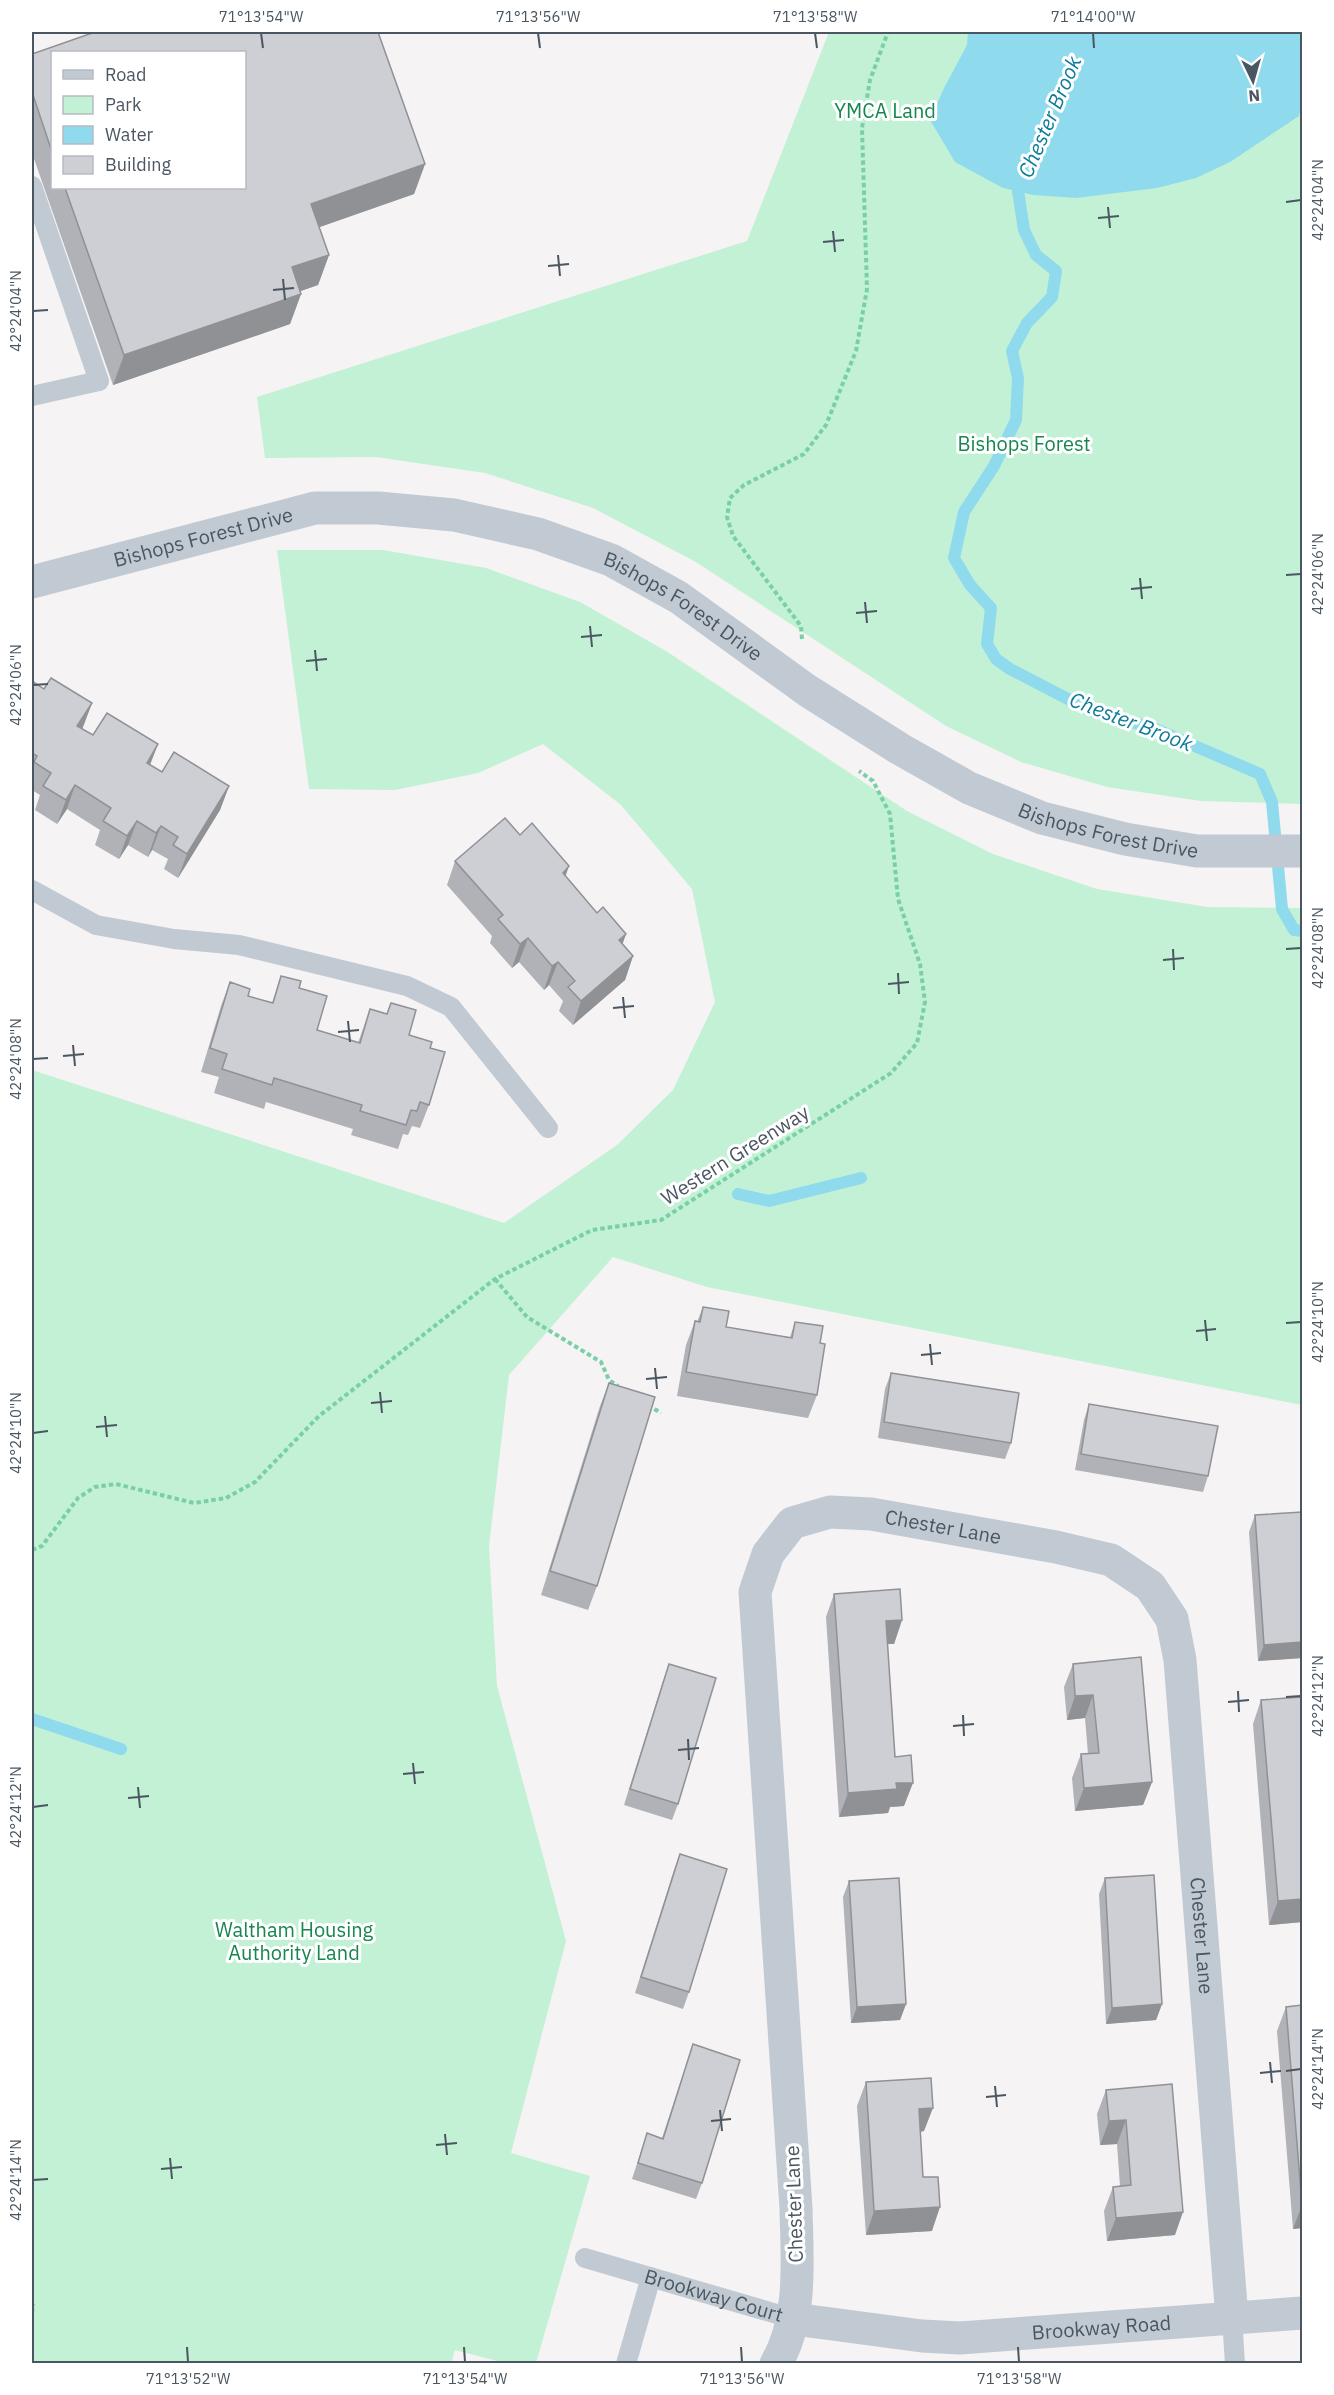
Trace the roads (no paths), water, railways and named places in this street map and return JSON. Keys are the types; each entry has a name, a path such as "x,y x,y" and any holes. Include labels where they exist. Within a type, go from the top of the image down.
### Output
{"street":[{"name":"Bishops Forest Drive","path":"32,582 315,508 378,508 454,515 538,534 611,560 678,597 808,691 881,738 969,788 1042,818 1125,839 1197,850 1302,851"},
{"name":"Chester Lane","path":"794,2319 797,2272 796,2208 755,1592 768,1554 792,1523 830,1512 871,1514 1056,1547 1111,1560 1150,1586 1172,1619 1180,1660 1232,2319"},
{"name":"Brookway Road","path":"794,2319 922,2336 960,2338 1302,2313"},
{"name":"Brookway Court","path":"777,2364 794,2319"}],"lane":[{"path":"32,186 99,381 32,396"},
{"path":"32,890 96,925 174,939 238,945 407,986 451,1007 548,1128"},
{"name":"Brookway Court","path":"585,2258 794,2319"},
{"path":"626,2364 651,2277"},
{"path":"1232,2319 1235,2364"}],"water":[{"path":"968,32 1302,32 1302,102 1299,116 1230,162 1196,178 1157,188 1076,198 1033,195 1003,188 955,162 930,120 967,45"}],"waterway":[{"name":"Chester Brook","path":"1024,177 1018,191 1024,230 1036,255 1056,271 1052,297 1027,323 1012,351 1018,378 1016,420 994,466 964,512 954,558 970,585 991,608 987,644 996,659 1010,669 1091,711 1153,728 1260,774 1272,802 1282,909 1294,930 1302,931"},
{"path":"738,1194 769,1201 861,1178"},
{"path":"32,1719 121,1749"}],"park label":[{"name":"YMCA Land","path":"885,111"},
{"name":"Bishops Forest","path":"1024,444"},
{"name":"Waltham Housing Authority Land","path":"294,1942"}]}
